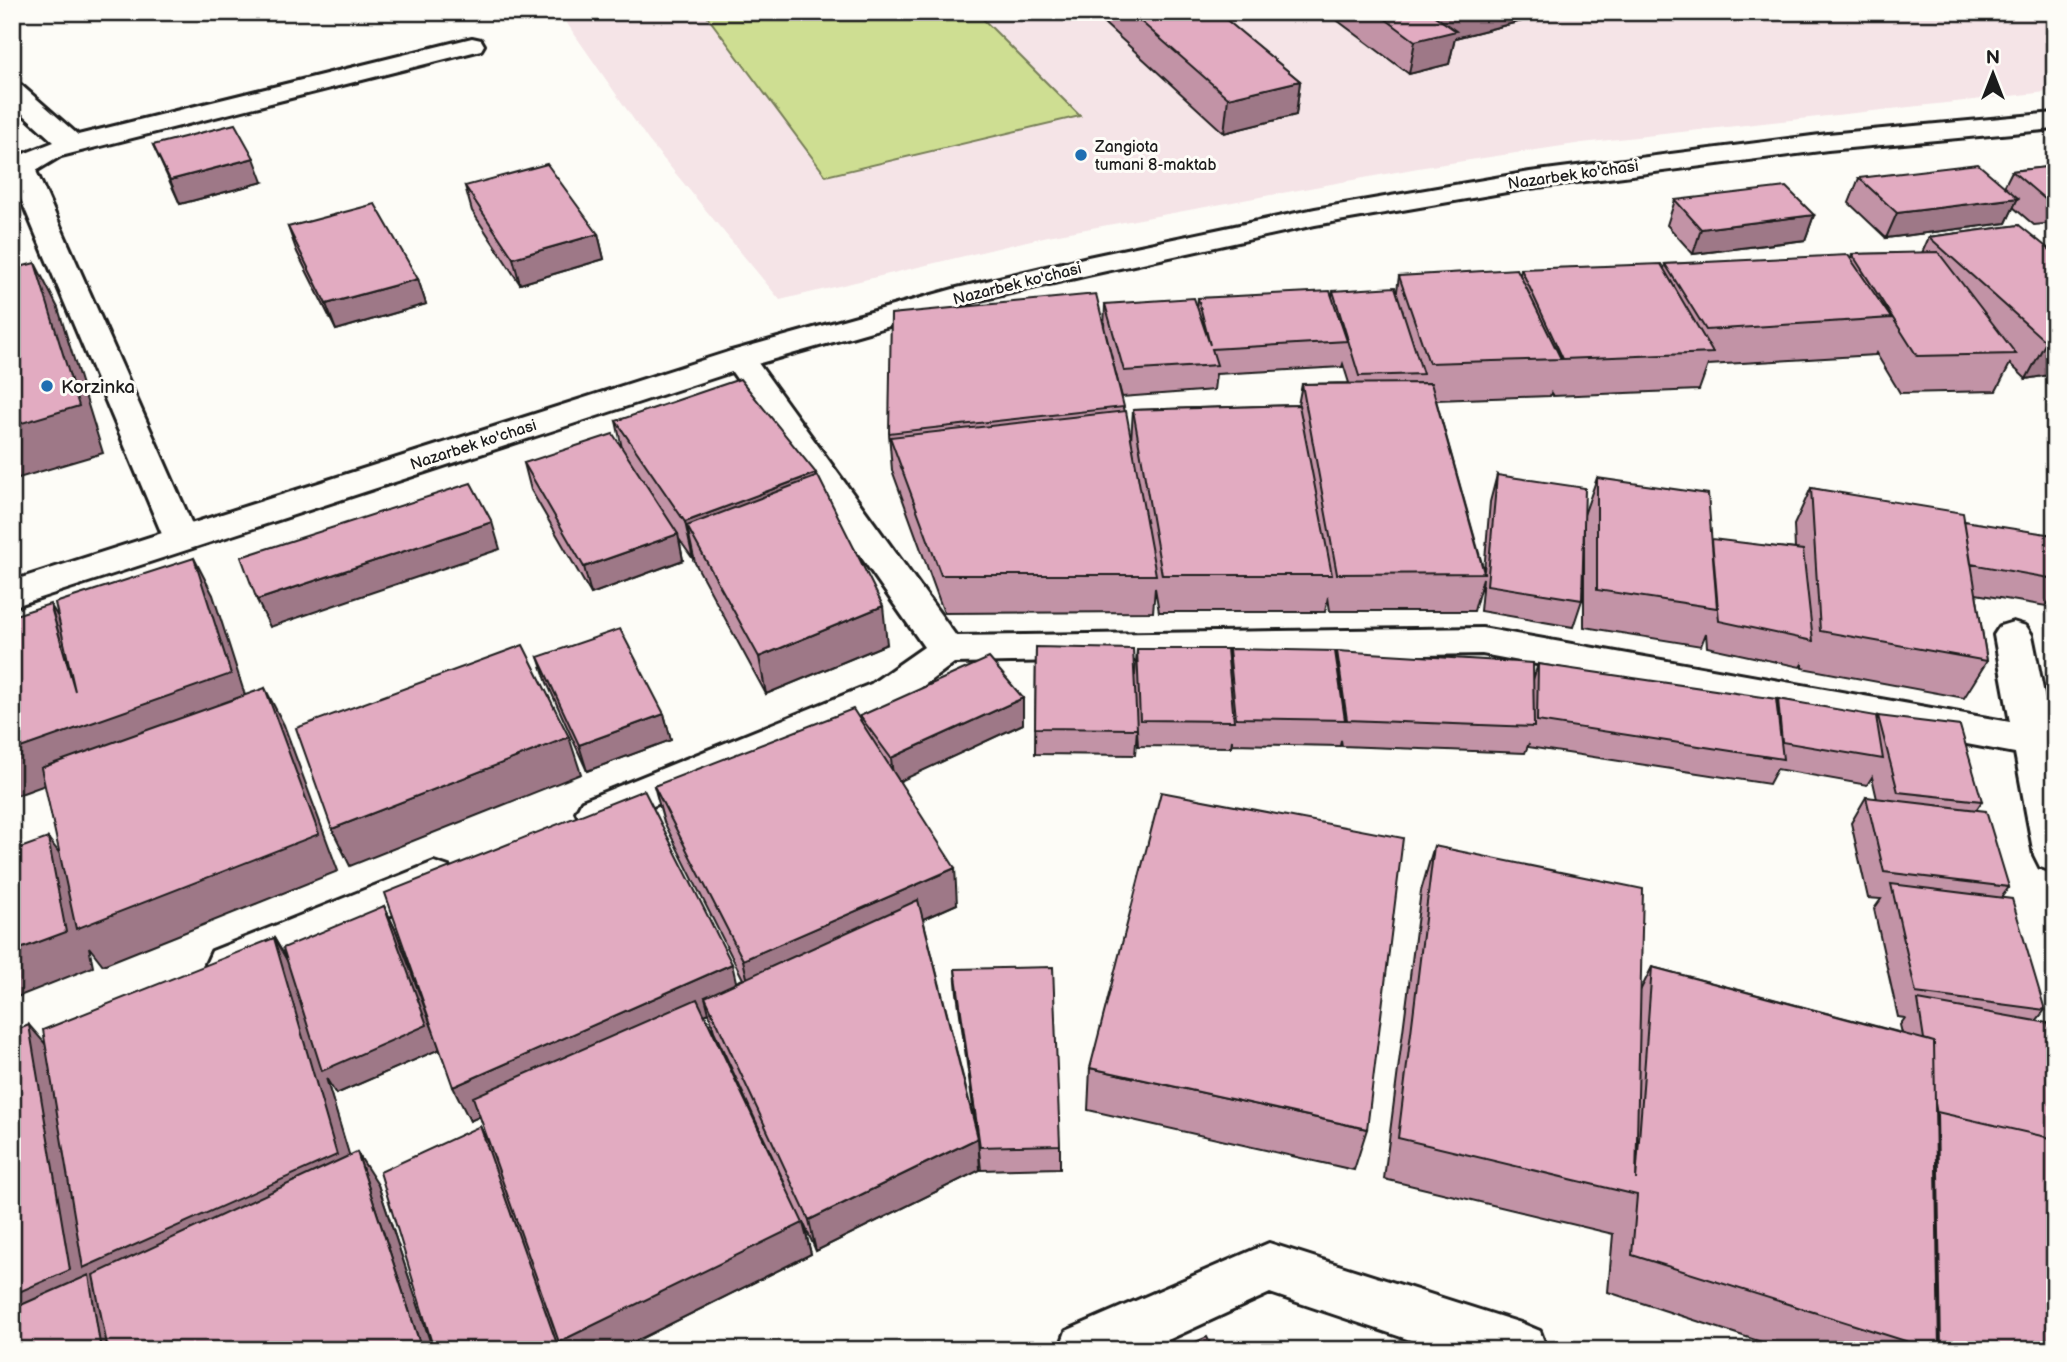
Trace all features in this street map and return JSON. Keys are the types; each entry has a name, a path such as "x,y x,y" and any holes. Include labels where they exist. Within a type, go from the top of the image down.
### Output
{"street":[{"path":"180,538 22,169 31,160 52,150 472,45"},
{"path":"12,89 73,145"},
{"name":"Nazarbek ko'chasi","path":"12,594 739,359 968,294 1217,237 1423,197 1730,153 2055,121"},
{"path":"739,359 946,650"},
{"path":"2013,635 2055,855"},
{"path":"564,826 885,694 946,650 1482,641 2032,741"},
{"path":"192,979 461,868"},
{"path":"1085,1350 1269,1268 1521,1350"}],"shaded area":[{"name":"Zangiota tumani 8-maktab","path":"559,12 2055,12 2055,91 1582,143 1418,168 1048,236 780,300 648,140"}],"green space":[{"path":"704,12 976,12 1080,116 826,176"}],"building":[{"path":"1130,12 1217,12 1300,81 1228,98"},
{"path":"1376,12 1429,12 1456,31 1415,41"},
{"path":"235,124 254,158 170,180 153,145"},
{"path":"547,164 598,234 513,258 465,186"},
{"path":"1978,164 2018,198 1897,213 1859,178"},
{"path":"2055,166 2055,199 2046,200 2012,171"},
{"path":"1786,187 1814,215 1701,229 1675,200"},
{"path":"375,204 418,279 326,304 288,227"},
{"path":"2019,225 2055,254 2055,341 2046,342 1929,237"},
{"path":"1938,252 2016,354 1917,356 1852,254"},
{"path":"1848,255 1891,318 1706,330 1665,264"},
{"path":"35,263 79,406 12,426 12,269"},
{"path":"1661,264 1713,353 1563,359 1521,269"},
{"path":"1517,269 1561,359 1429,363 1399,276"},
{"path":"1395,287 1423,374 1359,376 1333,291"},
{"path":"1330,291 1347,341 1212,349 1217,365 1124,371 1105,304 1194,298 1210,345 1198,298"},
{"path":"1096,294 1124,407 889,433 891,314"},
{"path":"740,379 816,473 685,522 616,421"},
{"path":"1431,383 1484,573 1337,574 1302,384"},
{"path":"1299,405 1332,575 1162,575 1133,410"},
{"path":"1126,411 1156,575 941,575 890,437"},
{"path":"613,434 678,534 584,567 524,463"},
{"path":"1497,475 1585,488 1582,600 1487,585"},
{"path":"818,476 883,606 759,657 687,526"},
{"path":"1597,478 1708,494 1717,608 1597,590"},
{"path":"471,483 492,522 257,600 241,557"},
{"path":"1811,488 1963,513 1987,661 1820,631"},
{"path":"1964,521 2053,535 2055,579 1971,564"},
{"path":"1712,539 1803,550 1813,641 1719,621"},
{"path":"194,558 231,674 12,751 12,616 50,604 75,691 55,603"},
{"path":"620,629 664,714 579,745 538,657"},
{"path":"523,645 569,737 332,829 296,728"},
{"path":"1036,647 1133,649 1137,729 1035,728"},
{"path":"1137,649 1227,649 1234,721 1140,720"},
{"path":"1229,649 1335,651 1345,720 1236,718"},
{"path":"1337,651 1533,663 1534,727 1347,720"},
{"path":"989,658 1023,698 891,758 860,716"},
{"path":"1538,664 1776,699 1783,759 1537,721"},
{"path":"265,688 319,834 76,929 41,768"},
{"path":"1778,699 1876,716 1883,759 1782,742"},
{"path":"853,709 955,868 743,960 654,786"},
{"path":"1878,716 1960,726 1982,801 1898,792"},
{"path":"644,790 732,964 453,1087 385,893"},
{"path":"1161,792 1403,838 1367,1129 1090,1068"},
{"path":"1866,797 1986,811 2009,887 1884,872"},
{"path":"48,838 66,932 12,952 12,851"},
{"path":"1434,846 1643,889 1636,1180 1652,967 1934,1042 1939,1350 1632,1255 1637,1195 1398,1138"},
{"path":"1891,884 2012,899 2045,1010 1916,993"},
{"path":"918,900 978,1138 809,1220 705,997"},
{"path":"384,906 427,1025 322,1071 283,948"},
{"path":"274,938 337,1155 83,1268 43,1030"},
{"path":"1053,967 1060,1145 980,1147 955,969"},
{"path":"697,999 803,1223 559,1342 473,1097"},
{"path":"1918,1000 2048,1023 2055,1053 2055,1139 1937,1112 1937,1115 1934,1042 1924,1039"},
{"path":"29,1025 70,1270 12,1295 12,1032"},
{"path":"1937,1112 2055,1139 2055,1350 1941,1350"},
{"path":"480,1126 557,1344 545,1350 434,1350 380,1172"},
{"path":"357,1152 422,1350 108,1350 93,1275"},
{"path":"89,1275 101,1350 12,1350 12,1309"},
{"path":"1207,1337 1213,1350 1177,1350"}],"place":[{"name":"Zangiota tumani 8-maktab","path":"1081,155"},
{"name":"Korzinka","path":"47,386"}]}
